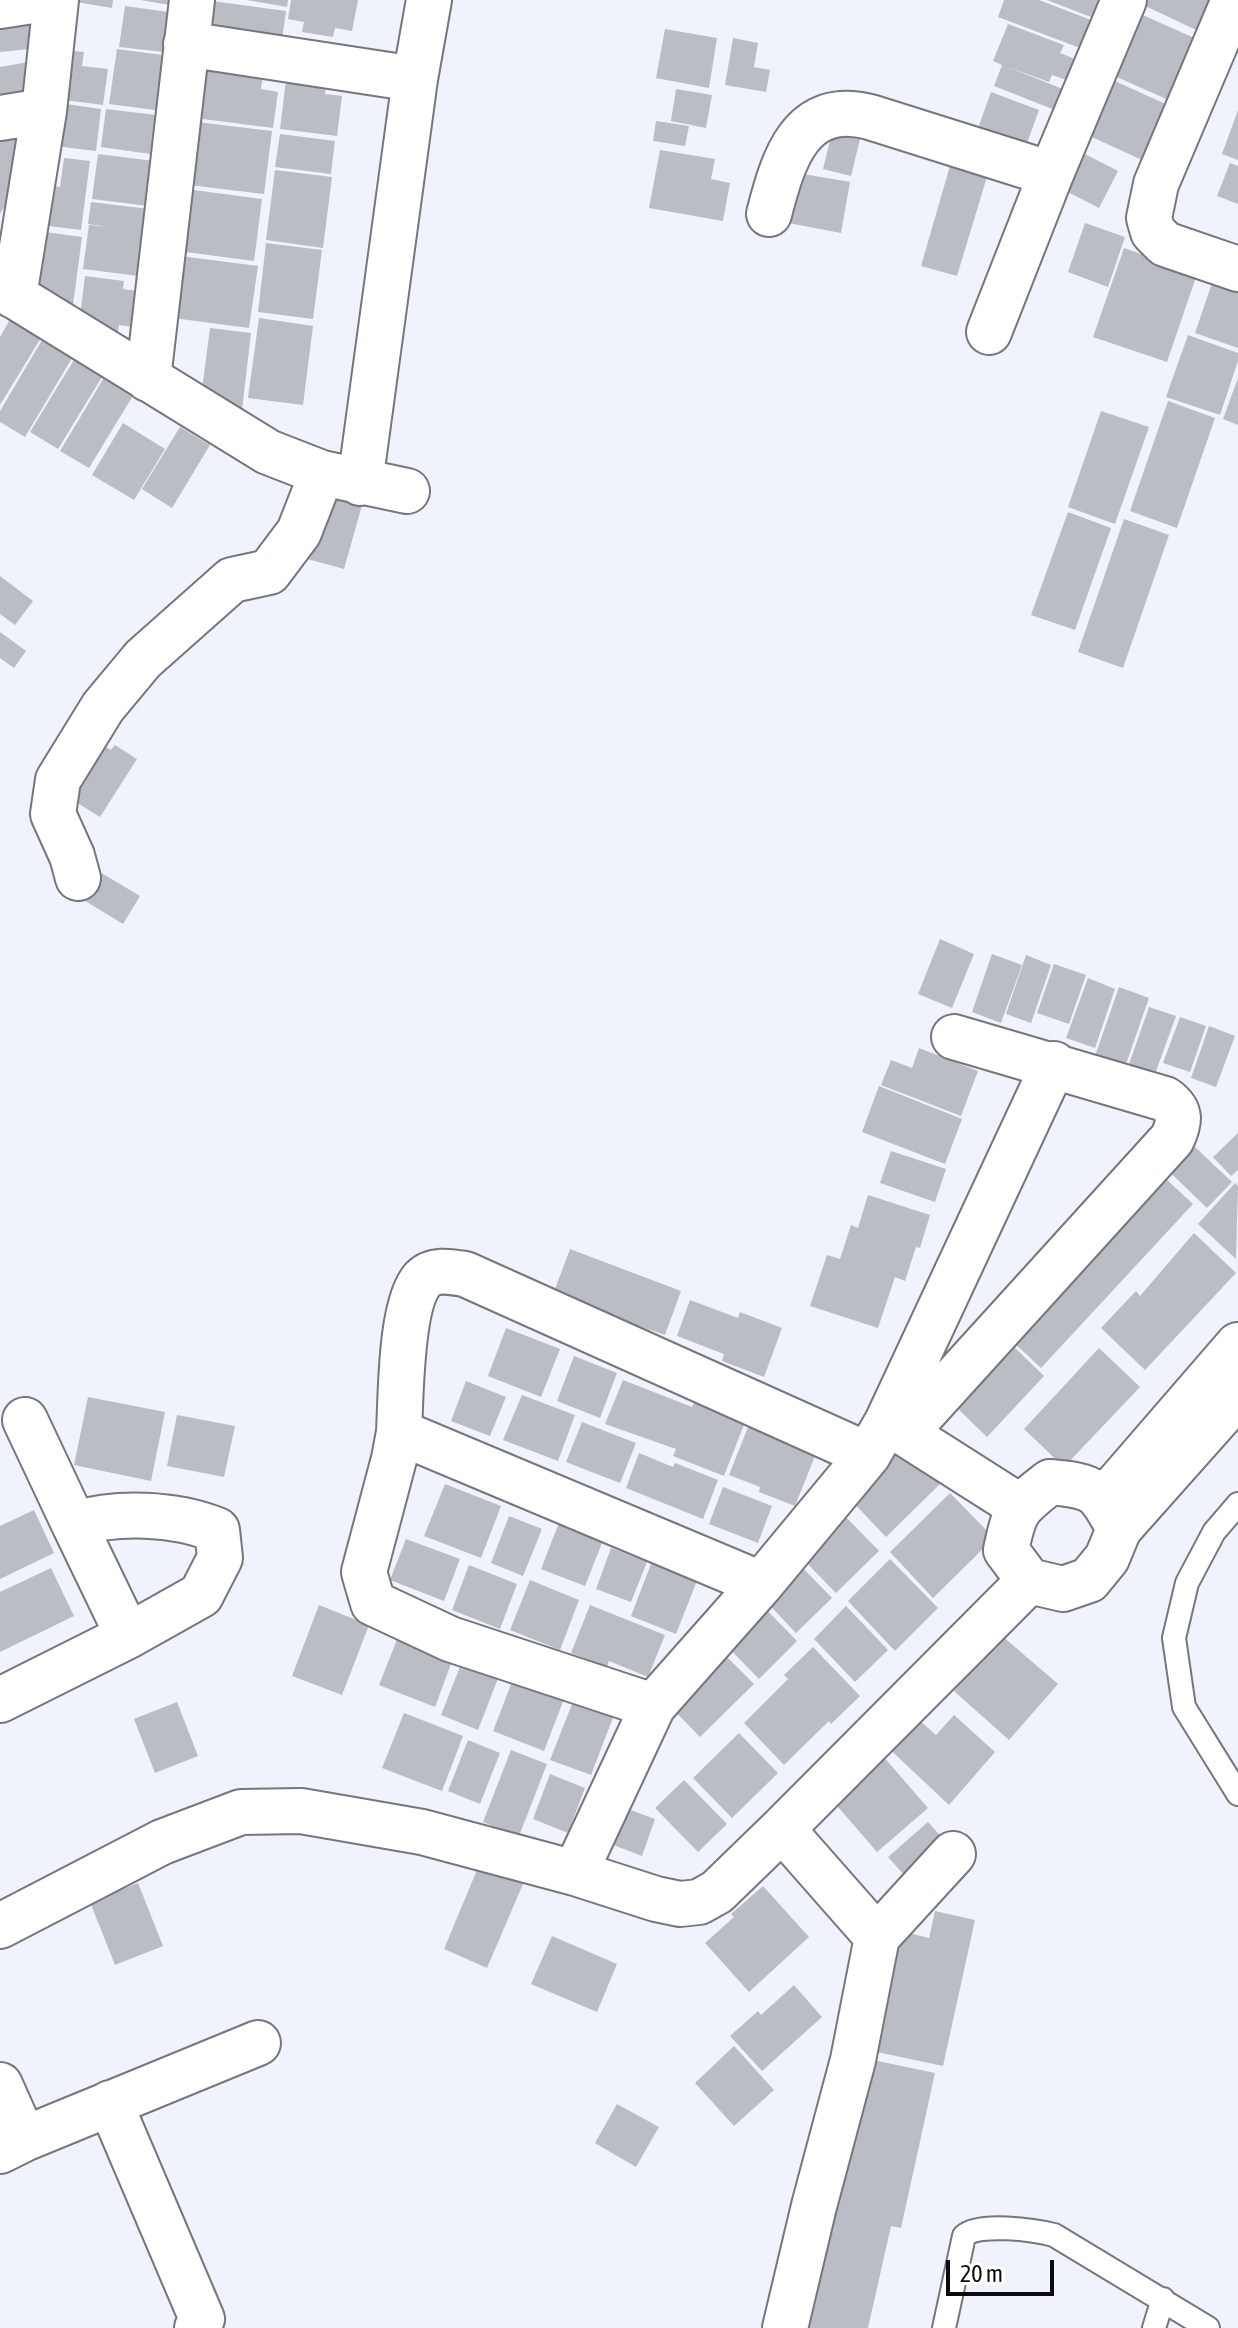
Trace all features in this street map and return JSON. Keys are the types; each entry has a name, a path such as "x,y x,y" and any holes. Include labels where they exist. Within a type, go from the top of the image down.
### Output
{"street":[{"path":"0,6 39,0"},
{"path":"56,0 44,111 7,292 268,452 341,478 407,491"},
{"path":"148,379 192,0"},
{"path":"78,878 72,856 53,814 58,780 103,707 143,659 232,580 269,572 341,478 429,0"},
{"path":"989,332 1124,0"},
{"path":"1234,0 1156,184 1149,218 1153,232 1165,244 1238,269"},
{"path":"186,44 415,79"},
{"path":"0,118 44,111"},
{"path":"769,214 780,172 801,132 838,113 870,117 1051,174"},
{"path":"575,1873 653,1706 887,1437 1172,1139 1179,1124 1179,1114 1174,1105 1165,1099 954,1037"},
{"path":"887,1437 1054,1064"},
{"path":"653,1706 450,1639 373,1603 364,1572 399,1432 405,1325 423,1279 434,1273 465,1274 887,1437 1019,1506"},
{"path":"1112,1514 1085,1485 1050,1482 1019,1506 1011,1524 1006,1550 1029,1581 1063,1589 1089,1580 1107,1558 1112,1514 1238,1345"},
{"path":"1112,1514 1238,1395"},
{"path":"25,1420 128,1636"},
{"path":"399,1432 761,1584"},
{"path":"0,1700 128,1636 201,1595 220,1558 217,1530 191,1520 101,1516 74,1524"},
{"path":"0,1926 162,1842 241,1812 301,1811 422,1832 575,1873 656,1899 680,1904 699,1902 717,1892 782,1829 1029,1581"},
{"path":"782,1829 877,1937"},
{"path":"785,2328 853,2060 877,1937 953,1854"},
{"path":"0,2085 12,2145 258,2043"},
{"path":"110,2103 202,2319 197,2328"}],"lane":[{"path":"1238,1504 1214,1532 1187,1583 1174,1638 1184,1707 1238,1794"},
{"path":"944,2328 964,2236 975,2229 1034,2230 1054,2235 1208,2328"},
{"path":"1154,2328 1163,2299"}],"building":[{"path":"64,0 113,0 112,8"},
{"path":"140,0 176,0 176,6"},
{"path":"247,0 288,0 287,7"},
{"path":"291,0 358,0 352,31 335,28 333,37 302,32 304,22 288,19"},
{"path":"1004,0 1039,0 1091,20 1080,48 998,17"},
{"path":"1047,0 1103,0 1096,19"},
{"path":"1140,0 1233,0 1215,39 1139,3"},
{"path":"212,1 286,11 280,54 206,44"},
{"path":"35,4 39,48 0,52 0,8"},
{"path":"125,6 168,12 163,52 119,47"},
{"path":"1138,13 1210,45 1182,106 1110,74"},
{"path":"1008,24 1064,45 1060,53 1080,61 1072,82 1052,75 1049,82 1005,66 1068,91 1060,112 994,86 1002,65 993,61"},
{"path":"665,29 717,38 709,88 656,78"},
{"path":"733,38 758,43 754,67 770,70 766,92 725,85"},
{"path":"55,49 84,52 82,66 108,69 103,105 49,98"},
{"path":"117,49 170,56 163,111 109,104"},
{"path":"40,60 40,106 0,114 0,67"},
{"path":"203,62 264,70 261,89 278,92 273,128 195,118"},
{"path":"287,72 327,77 325,94 342,96 337,136 280,129"},
{"path":"1108,78 1177,109 1153,165 1083,133"},
{"path":"676,89 712,95 706,128 671,121"},
{"path":"991,92 1039,110 1025,149 977,131"},
{"path":"52,102 101,109 96,151 47,145"},
{"path":"106,109 156,115 150,154 101,147"},
{"path":"1238,110 1238,160 1222,154"},
{"path":"835,120 863,127 851,176 823,169"},
{"path":"656,121 689,126 685,146 653,141"},
{"path":"197,122 272,131 264,194 189,185"},
{"path":"0,131 37,152 0,214"},
{"path":"280,134 335,141 331,174 275,167"},
{"path":"660,150 715,159 711,179 730,183 723,221 649,208"},
{"path":"1083,153 1118,171 1099,208 1064,190"},
{"path":"98,154 154,161 148,206 92,199"},
{"path":"64,158 90,161 81,230 33,224 38,184 60,187"},
{"path":"952,159 989,170 957,276 921,266"},
{"path":"1230,163 1238,166 1238,204 1217,196"},
{"path":"275,170 332,177 323,248 266,240"},
{"path":"786,171 850,182 841,233 778,221"},
{"path":"186,189 262,199 254,261 178,251"},
{"path":"91,202 149,209 139,276 83,269 89,225 109,227 88,224"},
{"path":"1085,223 1125,237 1108,287 1068,272"},
{"path":"38,231 82,237 73,305 29,299"},
{"path":"266,243 322,250 313,319 258,312"},
{"path":"1124,248 1197,274 1167,362 1093,337"},
{"path":"180,256 258,266 249,328 173,318"},
{"path":"1215,274 1238,281 1238,348 1195,333"},
{"path":"85,276 124,281 123,289 145,292 140,328 119,325 117,337 78,332"},
{"path":"16,309 47,328 0,405 0,337"},
{"path":"259,318 313,326 303,405 248,398"},
{"path":"210,328 251,333 242,410 200,405"},
{"path":"48,330 78,348 25,437 0,422 0,411"},
{"path":"1188,335 1238,353 1220,415 1166,397"},
{"path":"80,350 108,367 58,449 30,432"},
{"path":"108,371 137,389 89,468 60,451"},
{"path":"1238,378 1238,425 1223,419"},
{"path":"1168,401 1215,418 1177,528 1130,511"},
{"path":"1101,411 1149,427 1115,524 1068,507"},
{"path":"123,423 165,449 134,500 92,475"},
{"path":"180,427 210,445 172,508 142,489"},
{"path":"326,480 366,491 344,569 304,558"},
{"path":"1068,512 1111,528 1075,630 1031,615"},
{"path":"1124,519 1169,535 1123,668 1078,652"},
{"path":"0,576 33,601 15,625 0,614"},
{"path":"0,632 26,651 14,668 0,658"},
{"path":"96,741 111,750 115,745 137,759 100,817 63,794"},
{"path":"98,871 140,896 123,924 82,899"},
{"path":"940,939 974,954 952,1008 918,994"},
{"path":"992,954 1022,965 1001,1023 972,1012"},
{"path":"1026,955 1051,965 1031,1023 1006,1014"},
{"path":"1054,964 1086,975 1069,1024 1037,1013"},
{"path":"1088,978 1115,989 1095,1048 1066,1038"},
{"path":"1119,987 1149,998 1125,1067 1095,1056"},
{"path":"1149,1007 1176,1016 1155,1074 1129,1064"},
{"path":"1180,1017 1206,1026 1190,1072 1163,1063"},
{"path":"1209,1026 1235,1036 1216,1087 1191,1078"},
{"path":"919,1048 978,1071 961,1116 881,1085 891,1060 912,1068"},
{"path":"879,1086 962,1119 945,1164 862,1132"},
{"path":"1178,1131 1232,1182 1207,1208 1154,1157"},
{"path":"1238,1133 1238,1170 1231,1176 1213,1157"},
{"path":"891,1151 946,1169 935,1202 880,1183"},
{"path":"1151,1165 1193,1204 1041,1368 1009,1338"},
{"path":"1235,1183 1238,1186 1236,1259 1198,1224"},
{"path":"868,1195 930,1215 905,1281 895,1277 878,1328 810,1306 827,1255 840,1259 851,1225 858,1228"},
{"path":"1194,1233 1236,1273 1145,1370 1101,1328 1136,1291 1140,1296"},
{"path":"570,1249 681,1291 665,1335 552,1297"},
{"path":"690,1300 738,1318 740,1312 782,1328 764,1377 722,1361 724,1354 677,1336"},
{"path":"506,1328 560,1349 541,1397 488,1376"},
{"path":"1010,1343 1044,1376 987,1437 953,1404"},
{"path":"1099,1348 1140,1387 1064,1467 1024,1429"},
{"path":"574,1356 617,1373 600,1418 557,1401"},
{"path":"623,1380 692,1407 695,1401 745,1422 724,1476 673,1456 676,1449 605,1424"},
{"path":"466,1381 506,1397 490,1436 451,1421"},
{"path":"522,1395 575,1415 558,1461 503,1440"},
{"path":"88,1397 165,1412 151,1481 74,1465"},
{"path":"177,1415 235,1426 224,1477 167,1466"},
{"path":"582,1422 636,1443 620,1483 566,1462"},
{"path":"748,1427 779,1439 819,1446 795,1506 759,1492 760,1487 729,1475"},
{"path":"901,1445 940,1484 886,1537 848,1497"},
{"path":"639,1453 718,1480 703,1519 626,1488"},
{"path":"445,1484 501,1506 481,1558 424,1536"},
{"path":"723,1487 772,1506 758,1543 709,1524"},
{"path":"950,1493 994,1538 933,1598 890,1552"},
{"path":"34,1510 54,1553 0,1579 0,1526"},
{"path":"839,1510 879,1551 836,1593 796,1552"},
{"path":"562,1515 606,1533 585,1586 541,1569"},
{"path":"509,1516 542,1529 523,1576 491,1563"},
{"path":"406,1539 460,1559 444,1601 390,1580"},
{"path":"611,1548 647,1562 631,1602 596,1589"},
{"path":"656,1551 702,1568 676,1634 631,1616"},
{"path":"792,1557 832,1598 796,1633 757,1592"},
{"path":"890,1559 938,1608 895,1651 848,1601"},
{"path":"469,1565 517,1584 500,1629 452,1610"},
{"path":"51,1568 74,1616 0,1652 0,1592"},
{"path":"530,1580 579,1600 560,1650 510,1630"},
{"path":"755,1598 797,1641 759,1679 717,1636"},
{"path":"319,1605 369,1625 342,1695 292,1676"},
{"path":"590,1605 665,1635 648,1677 609,1661 607,1667 571,1653"},
{"path":"846,1606 888,1650 855,1682 814,1639"},
{"path":"400,1632 455,1653 435,1707 379,1685"},
{"path":"1001,1635 1058,1684 1009,1740 954,1691"},
{"path":"813,1647 860,1696 784,1765 744,1723 788,1679 784,1675"},
{"path":"719,1649 754,1684 700,1737 666,1702"},
{"path":"463,1659 500,1673 478,1730 441,1715"},
{"path":"515,1674 566,1694 544,1751 493,1731"},
{"path":"574,1699 614,1715 591,1775 550,1760"},
{"path":"177,1702 198,1756 155,1773 134,1719"},
{"path":"909,1711 936,1735 954,1715 995,1752 949,1805 882,1742"},
{"path":"404,1713 463,1736 442,1791 382,1768"},
{"path":"739,1733 778,1773 732,1818 693,1778"},
{"path":"468,1740 500,1753 480,1804 448,1791"},
{"path":"511,1750 547,1764 519,1836 483,1822"},
{"path":"882,1755 928,1808 877,1852 832,1800"},
{"path":"550,1774 585,1788 568,1833 533,1819"},
{"path":"684,1780 727,1824 698,1852 655,1808"},
{"path":"617,1805 655,1819 642,1856 603,1841"},
{"path":"928,1822 955,1852 915,1887 888,1857"},
{"path":"482,1858 526,1877 487,1968 444,1949"},
{"path":"138,1883 163,1946 115,1965 90,1902"},
{"path":"763,1886 809,1937 749,1992 705,1943 734,1917 731,1914"},
{"path":"935,1911 975,1920 943,2066 863,2049 892,1929 929,1938"},
{"path":"552,1936 617,1964 597,2012 531,1984"},
{"path":"794,1985 822,2017 762,2071 730,2036 758,2011 761,2015"},
{"path":"734,2046 774,2090 734,2126 695,2083"},
{"path":"868,2059 935,2073 901,2228 891,2226 868,2328 806,2328"},
{"path":"617,2104 659,2127 636,2167 595,2143"}]}
